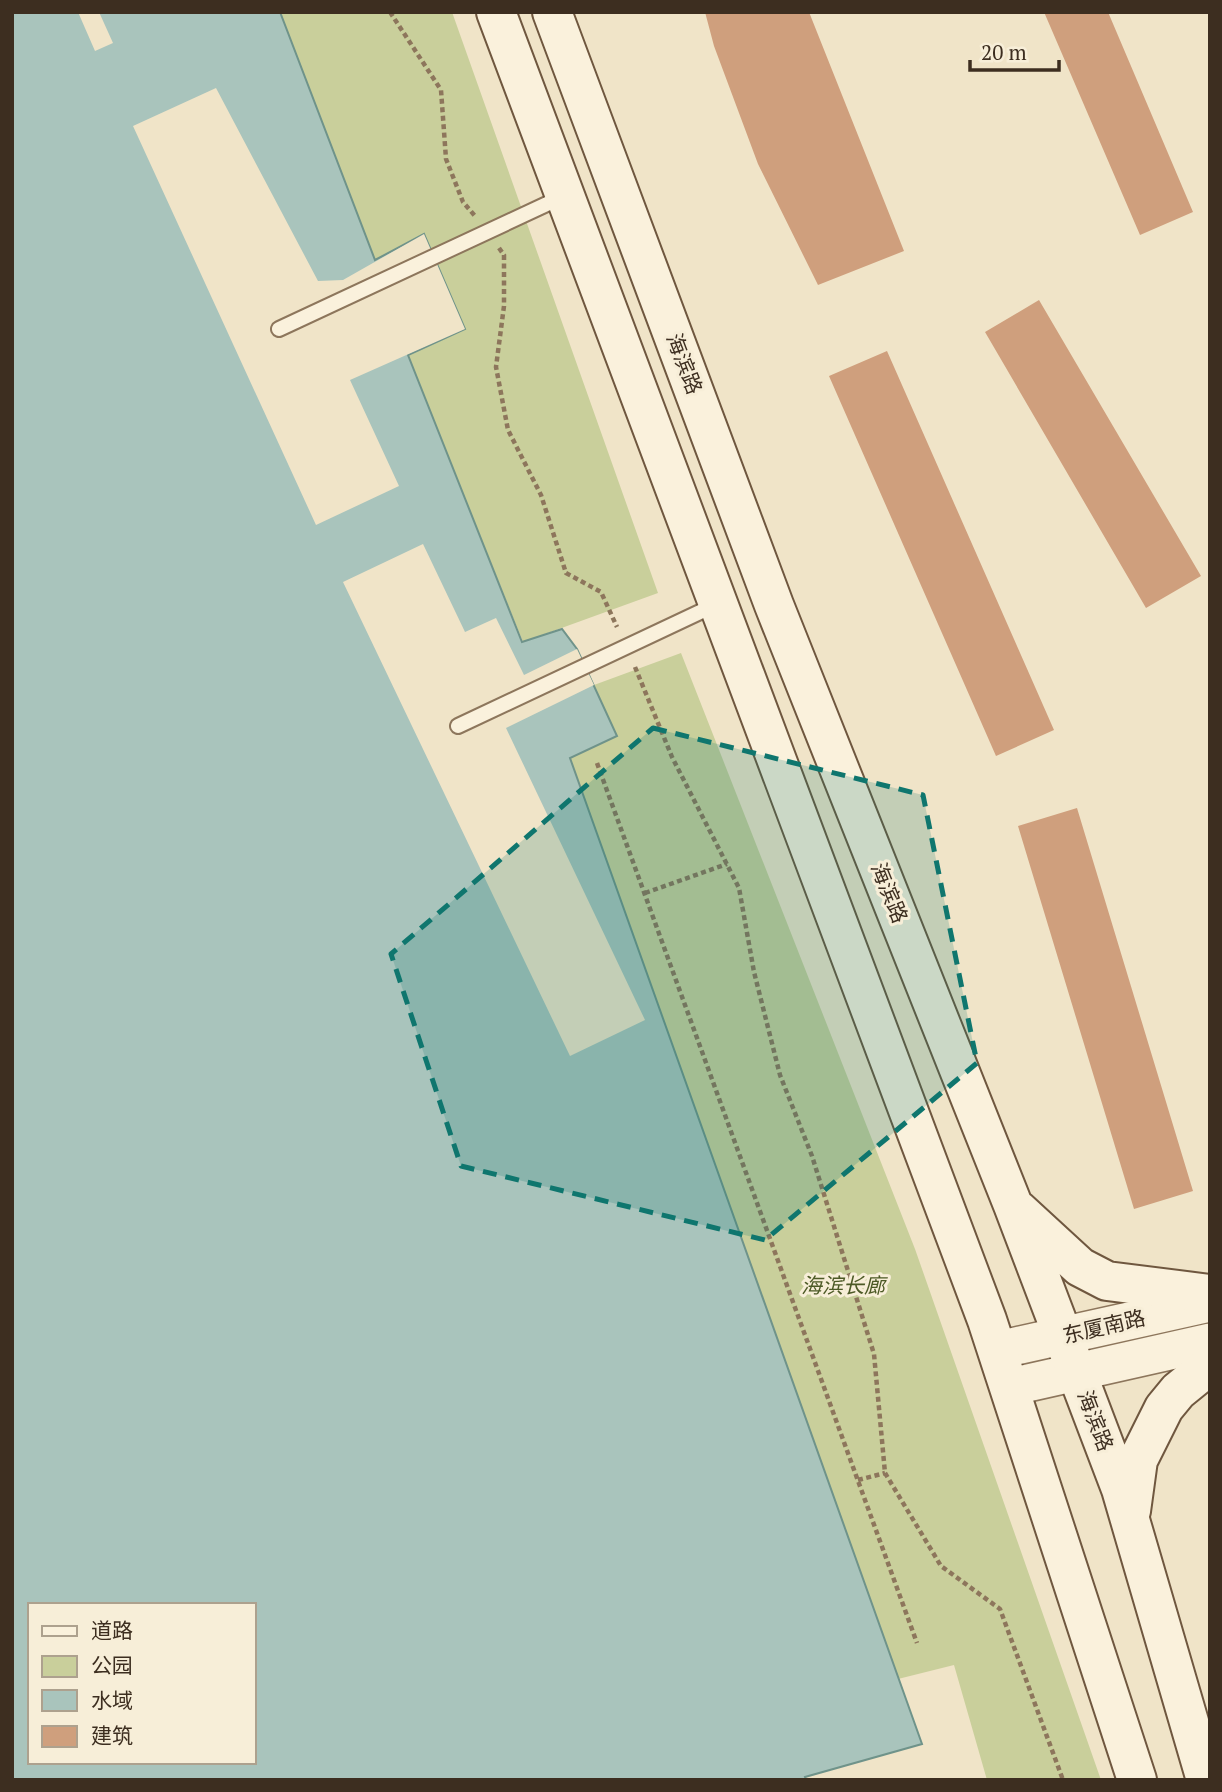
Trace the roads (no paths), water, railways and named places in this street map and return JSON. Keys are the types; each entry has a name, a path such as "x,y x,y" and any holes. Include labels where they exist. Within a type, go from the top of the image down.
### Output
{"main road":[{"path":"496,12 998,1350 1138,1780"},
{"name":"海滨路","path":"552,12 774,605 1013,1206 1121,1489 1206,1780"},
{"path":"1013,1206 1080,1267 1107,1281 1210,1294"},
{"path":"1130,1520 1138,1460 1164,1408 1178,1391 1210,1365"}],"street":[{"name":"东厦南路","path":"998,1350 1210,1303"},
{"name":"东厦南路","path":"1010,1387 1210,1342"}],"lane":[{"path":"279,329 565,195"},
{"path":"458,726 718,604"}],"water":[{"path":"12,12 280,12 375,260 424,234 465,329 408,355 522,642 562,629 577,649 617,736 570,758 922,1744 805,1777 806,1780 12,1780"}],"park label":[{"name":"海滨长廊","path":"843,1286"}]}
